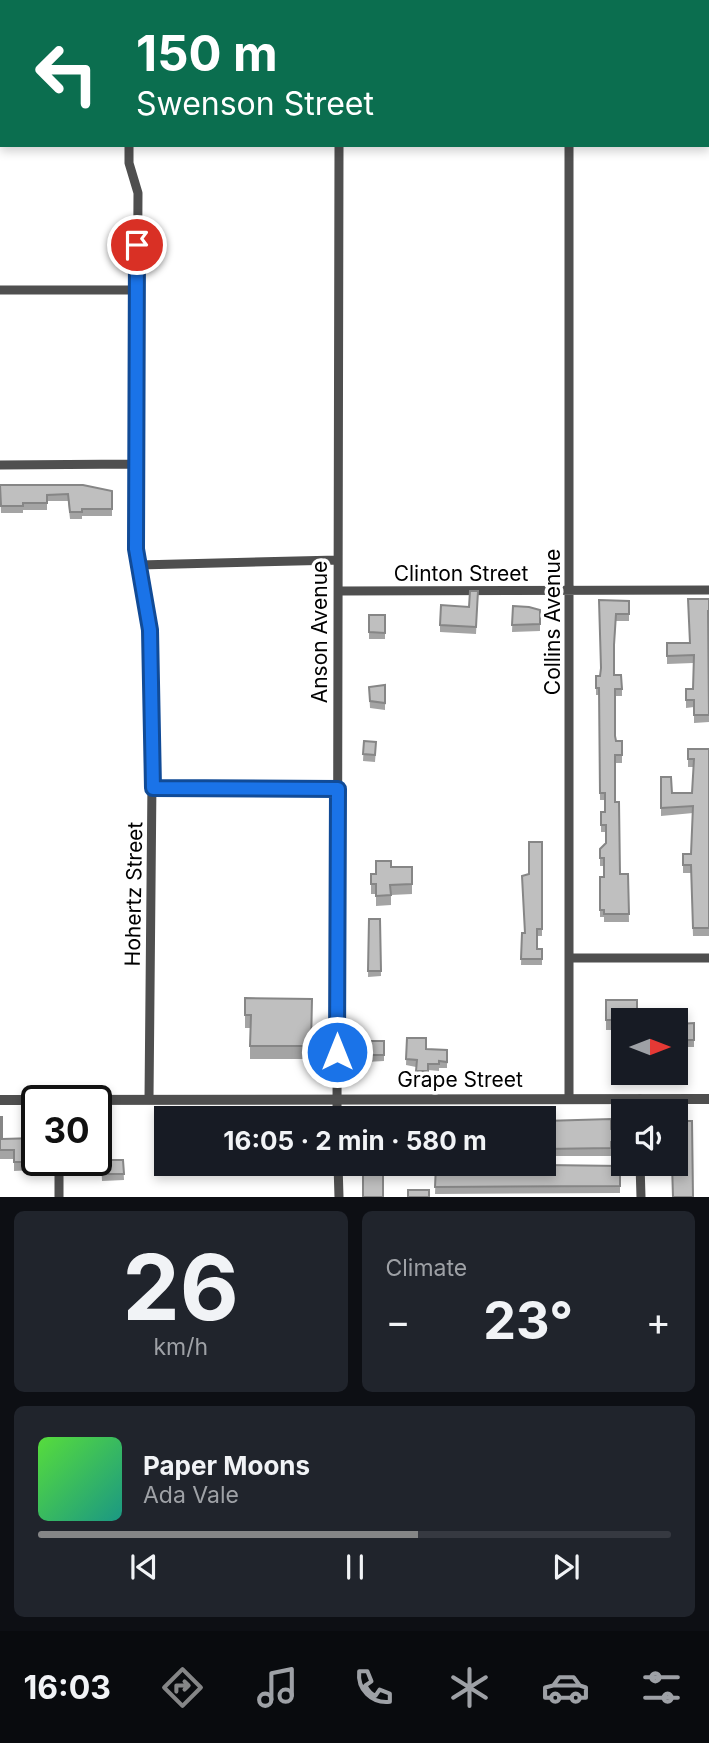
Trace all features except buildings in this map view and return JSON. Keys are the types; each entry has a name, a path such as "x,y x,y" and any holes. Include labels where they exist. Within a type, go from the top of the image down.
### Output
{"street":[{"name":"Hohertz Street","path":"129,147 129,163 138,193 136,549 150,630 153,788 149,1099"},
{"name":"Anson Avenue","path":"337,1106 340,147"},
{"name":"Collins Avenue","path":"569,147 569,1099"},
{"path":"0,290 136,290"},
{"path":"0,465 136,464"},
{"path":"139,565 338,560"},
{"name":"Clinton Street","path":"339,592 709,590"},
{"path":"153,788 338,789"},
{"path":"569,958 709,958"},
{"name":"Grape Street","path":"112,1099 611,1099"},
{"name":"Grape Street","path":"688,1099 709,1099"},
{"name":"Grape Street","path":"0,1100 21,1100"},
{"path":"59,1176 60,1197"},
{"path":"338,1176 339,1197"},
{"path":"640,1176 641,1197"}],"route":[{"path":"137,245 136,549 144,582 150,630 153,674 153,788 338,789 337,1052"}]}
